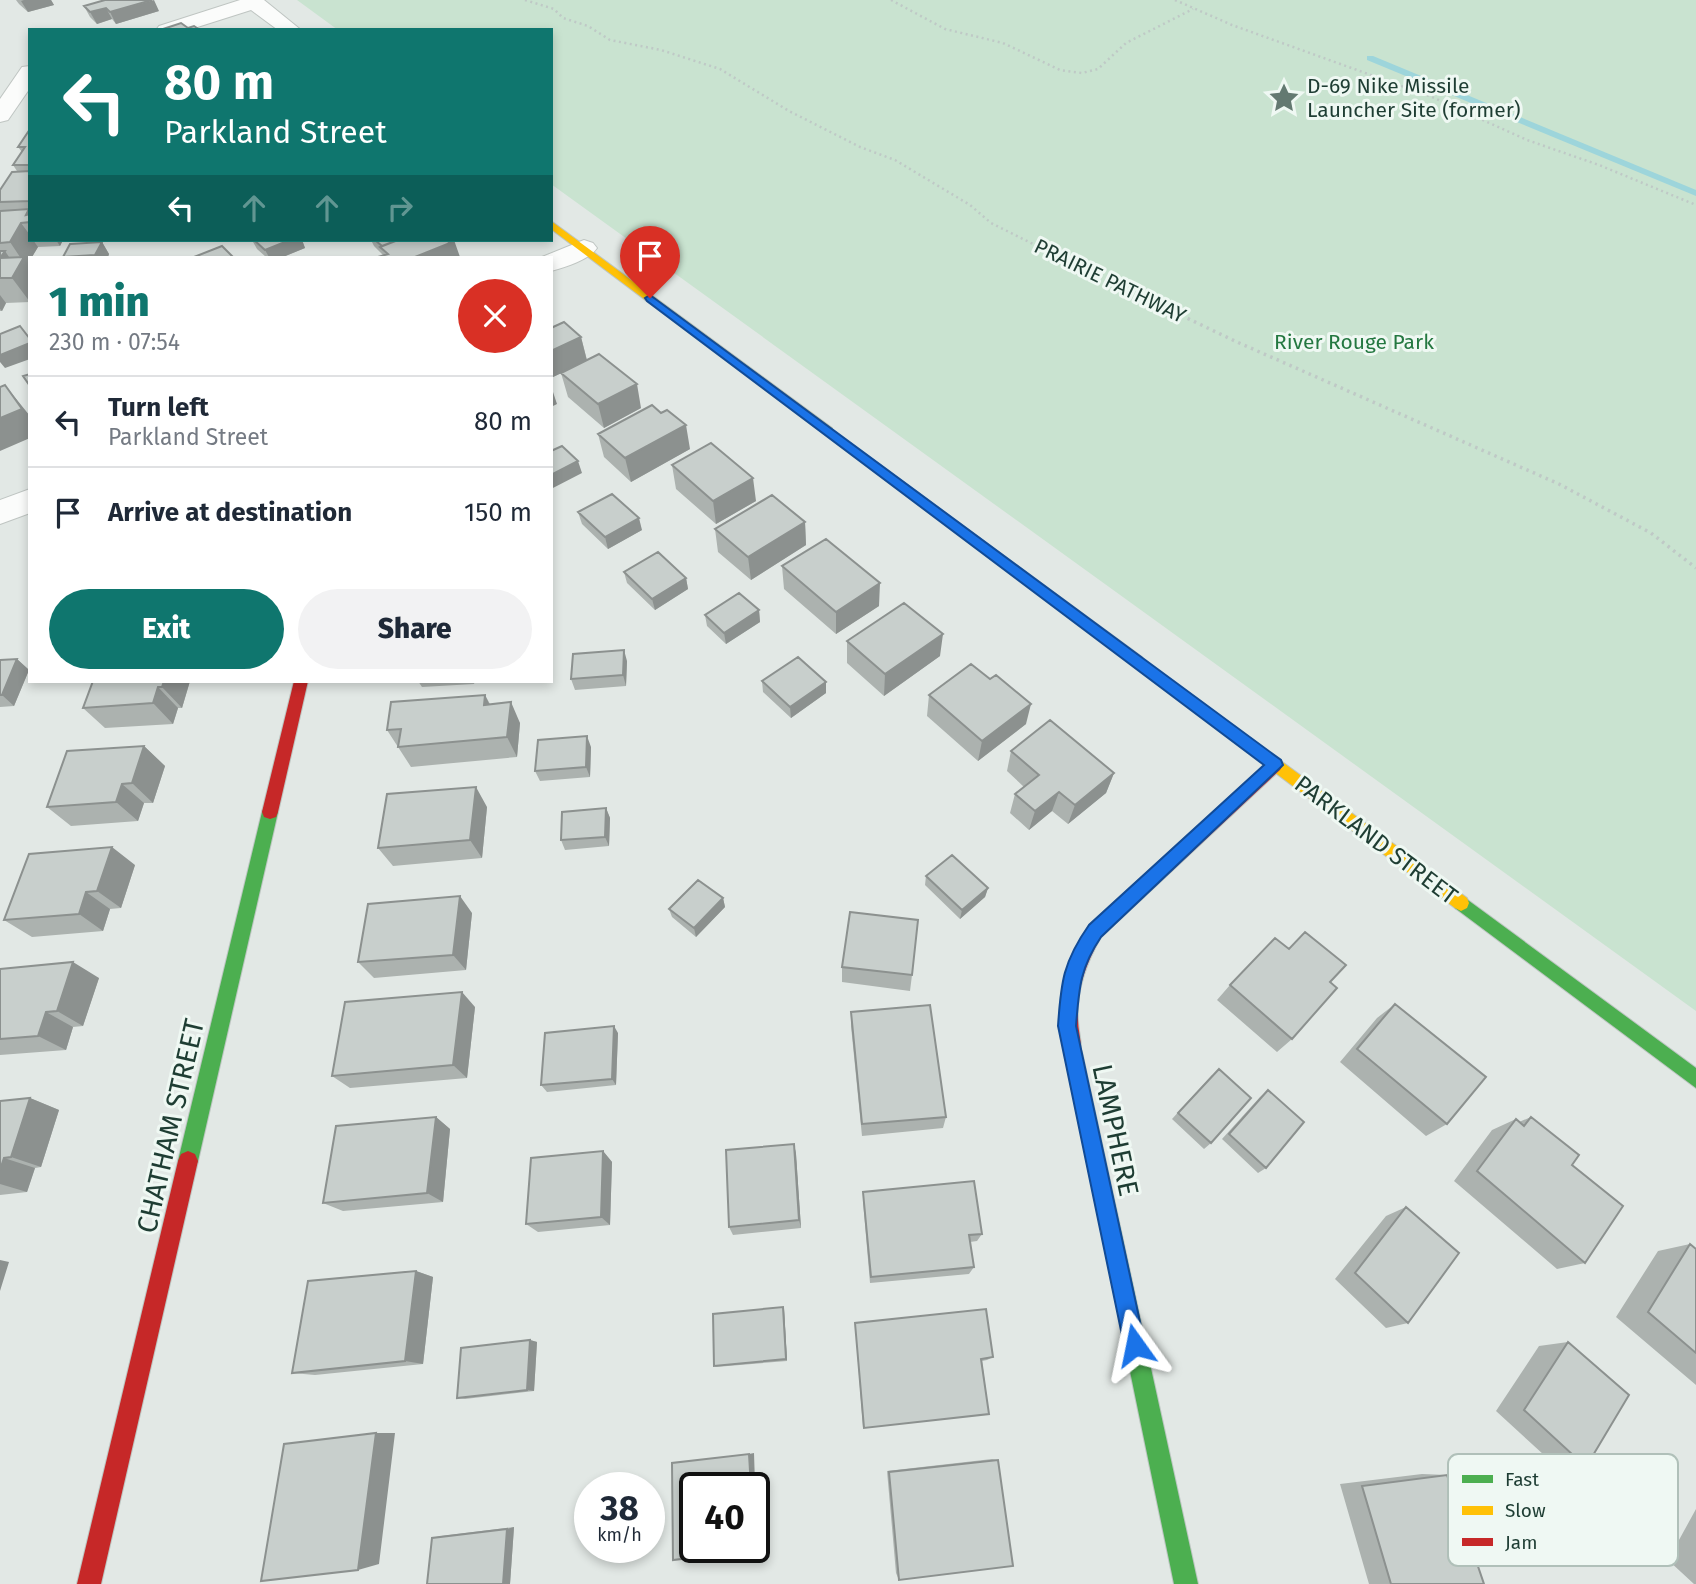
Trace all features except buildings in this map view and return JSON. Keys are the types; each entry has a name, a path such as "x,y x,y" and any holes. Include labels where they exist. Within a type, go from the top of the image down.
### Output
{"street":[{"path":"172,28 253,1 288,28"},
{"path":"0,73 28,71"},
{"path":"0,115 28,74"},
{"name":"PARKLAND STREET","path":"553,225 1696,1079"},
{"path":"553,262 584,248"},
{"path":"0,513 28,501"},
{"name":"CHATHAM STREET","path":"89,1584 301,683"},
{"name":"LAMPHERE","path":"1186,1584 1067,1026 1070,978 1080,953 1095,931 1275,765"}],"path":[{"name":"PRAIRIE PATHWAY","path":"525,0 554,9 563,18 588,26 610,40 661,50 720,69 789,111 860,147 895,160 970,205 991,223 1028,242 1237,342 1559,484 1651,533 1696,568"},
{"path":"891,0 953,33 1005,43 1048,66 1074,72 1099,69 1114,51 1128,41 1193,9"},
{"path":"1175,0 1432,97 1527,140 1696,205"}],"green space":[{"name":"River Rouge Park","path":"297,0 1696,0 1696,1011 553,185 553,28 335,28"}],"waterway":[{"path":"1370,58 1696,193"}],"traffic: fast":[{"path":"188,1161 270,812"},
{"path":"1461,903 1696,1079"},
{"path":"1073,1052 1186,1584"}],"traffic: slow":[{"path":"553,225 828,431"},
{"path":"1137,661 1461,903"}],"traffic: jam":[{"path":"828,431 1137,661"},
{"path":"270,812 301,683"},
{"path":"1073,1052 1069,1020 1071,989 1080,960 1095,931 1275,765"},
{"path":"89,1584 188,1161"}],"place":[{"name":"D-69 Nike Missile Launcher Site (former)","path":"1284,98"}],"route":[{"path":"650,298 1275,765 1095,931 1080,953 1070,978 1067,1026 1135,1345"}]}
